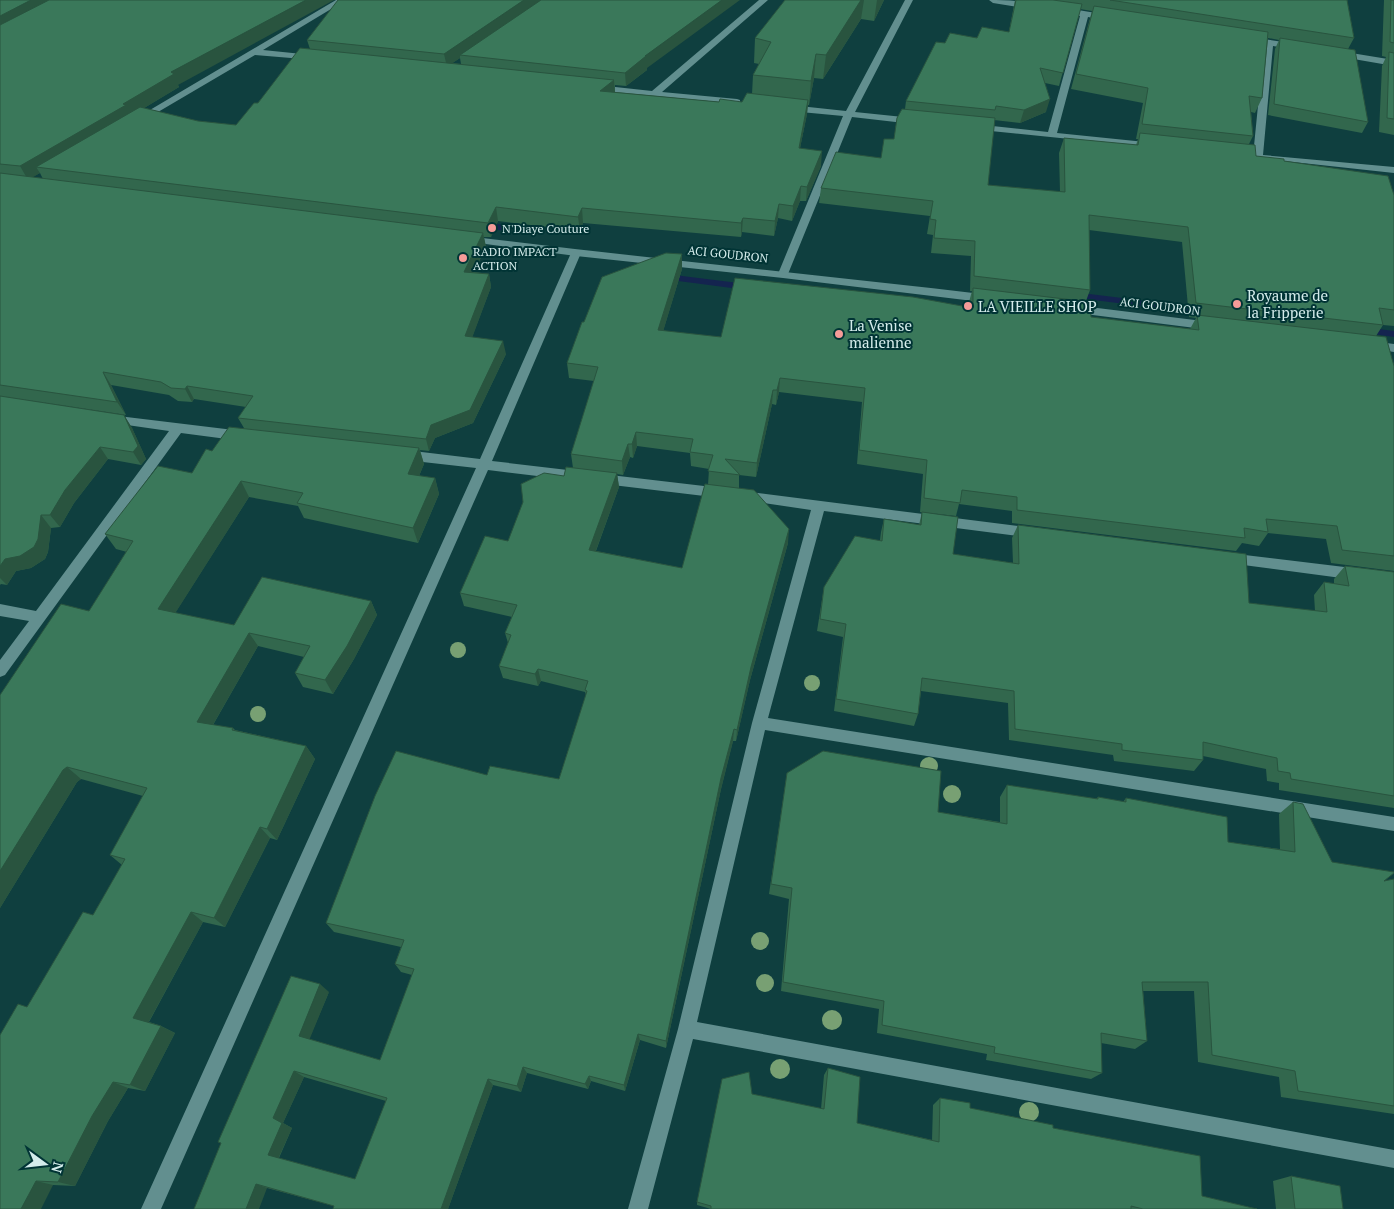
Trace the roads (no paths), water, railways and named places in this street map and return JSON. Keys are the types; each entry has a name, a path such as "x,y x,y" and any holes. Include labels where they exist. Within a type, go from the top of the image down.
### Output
{"street":[{"path":"128,126 342,0"},
{"path":"654,94 764,0"},
{"path":"784,274 849,114 909,0"},
{"path":"993,0 1114,19"},
{"path":"1052,135 1085,14"},
{"path":"1240,38 1308,49"},
{"path":"1269,43 1253,156 1394,170"},
{"path":"253,52 322,59"},
{"path":"1327,52 1394,62"},
{"path":"586,87 751,104"},
{"path":"780,107 926,122"},
{"path":"965,126 1170,147"},
{"name":"ACI GOUDRON","path":"459,238 576,253 784,274 1000,300"},
{"path":"151,1209 484,464 576,253"},
{"name":"ACI GOUDRON","path":"1059,307 1227,328"},
{"path":"1364,344 1394,348"},
{"path":"98,417 256,438"},
{"path":"0,671 176,428"},
{"path":"395,454 1047,535"},
{"path":"638,1209 687,1029 760,722 819,506"},
{"path":"1216,556 1394,579"},
{"path":"0,610 38,617"},
{"path":"760,722 1394,824"},
{"path":"687,1029 1394,1159"}],"waterway":[{"path":"482,226 508,228"},
{"path":"468,252 489,254"},
{"path":"666,277 747,287"},
{"path":"1073,295 1204,311"},
{"path":"1363,330 1394,334"}],"place":[{"name":"N'Diaye Couture","path":"492,228"},
{"name":"RADIO IMPACT ACTION","path":"463,258"},
{"name":"Royaume de la Fripperie","path":"1237,304"},
{"name":"LA VIEILLE SHOP","path":"968,306"},
{"name":"La Venise malienne","path":"839,334"}]}
